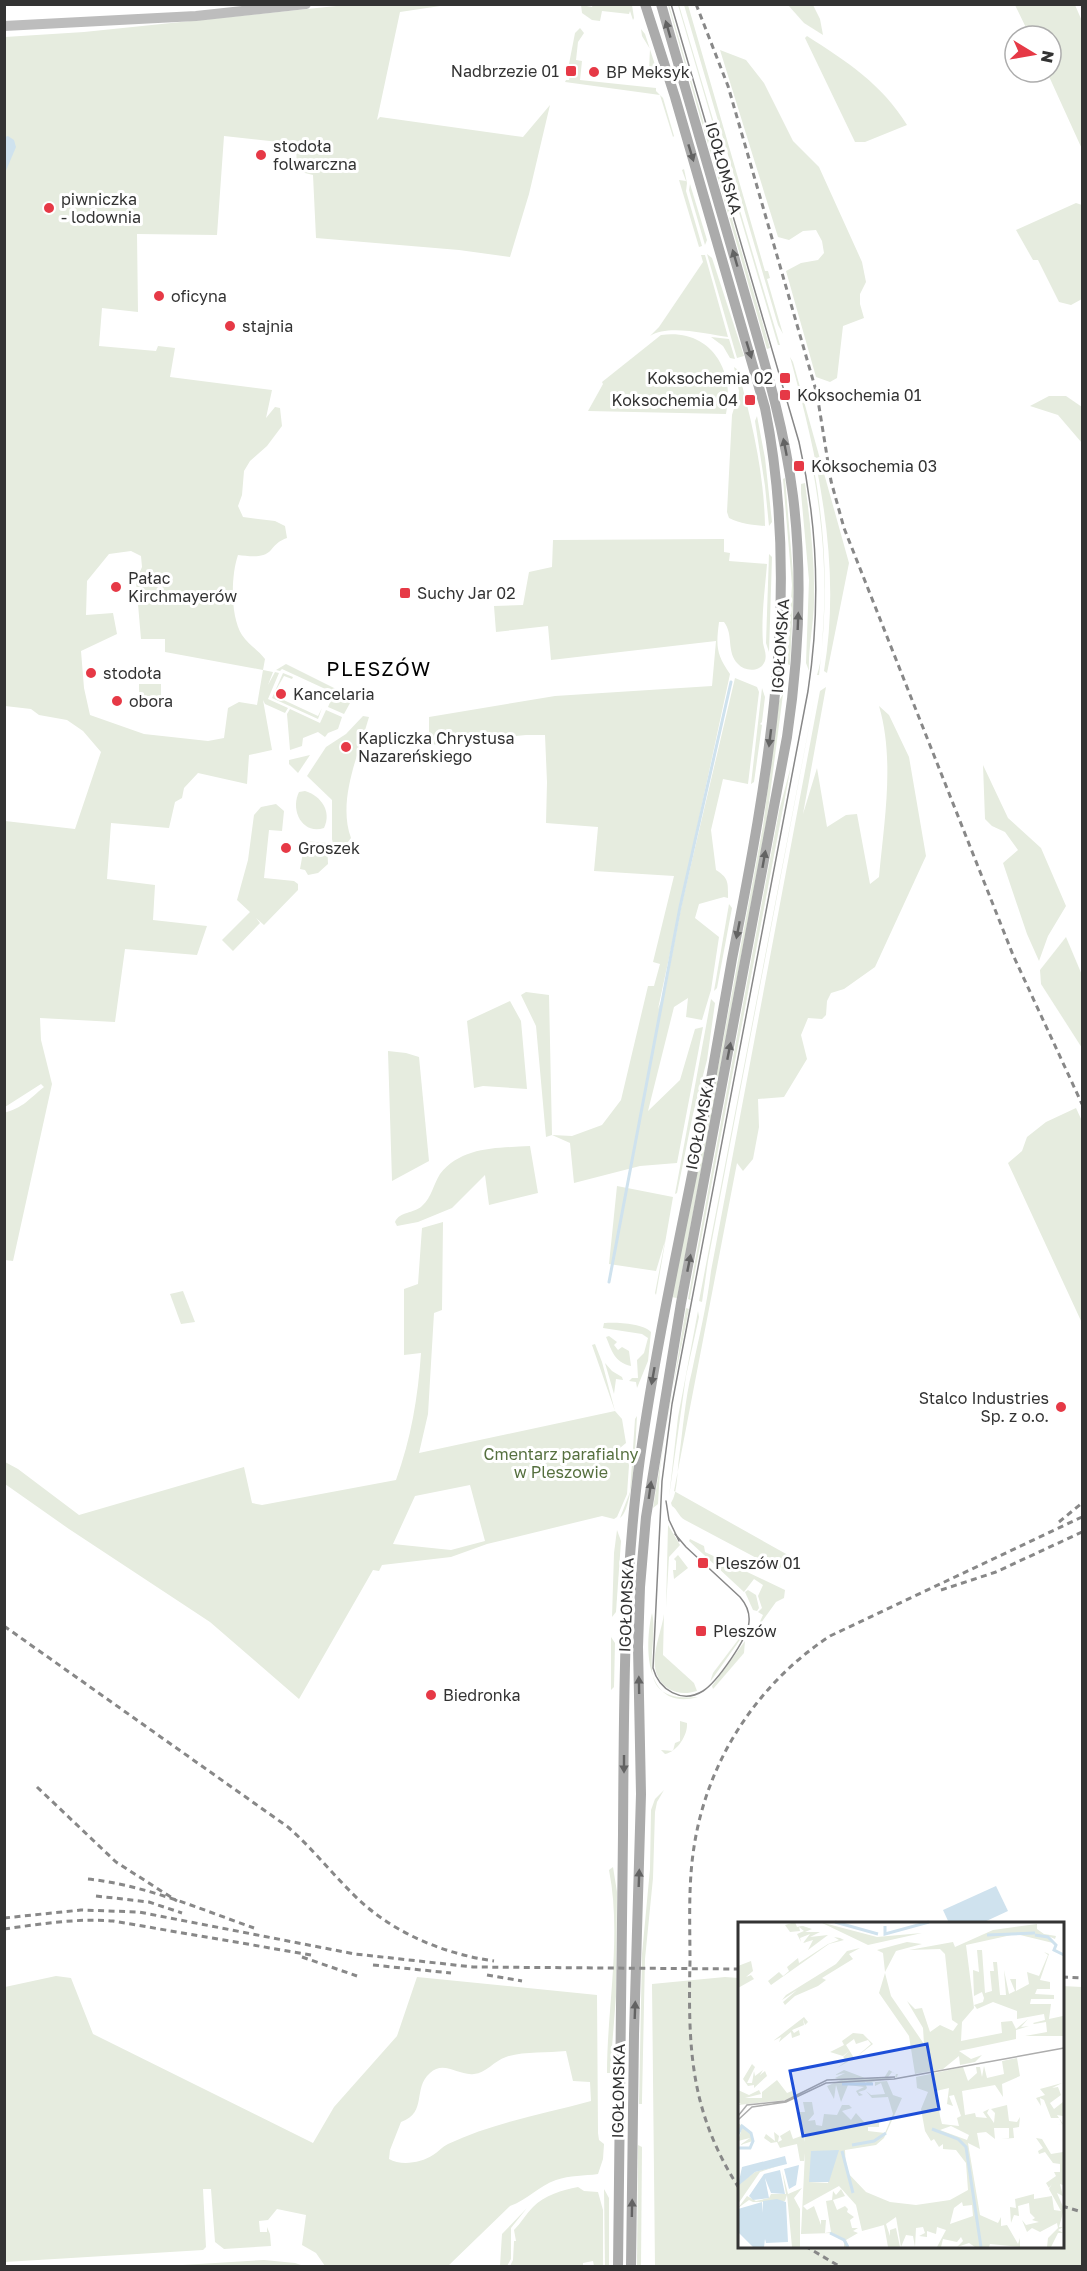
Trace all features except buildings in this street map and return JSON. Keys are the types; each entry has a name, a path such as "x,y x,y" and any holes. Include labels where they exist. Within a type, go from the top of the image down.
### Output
{"main road":[{"name":"IGOŁOMSKA","path":"618,2266 625,1642 635,1500 666,1300 711,1078 765,783 776,680 782,583 778,499 765,408 645,4"},
{"name":"IGOŁOMSKA","path":"632,2266 633,2111 641,1794 639,1613 646,1517 678,1321 788,728 795,671 799,603 795,513 779,420 661,4"}],"street":[{"path":"4,26 196,16 306,4"}],"green space":[{"path":"346,5 447,5 400,12 377,120 380,117 523,137 550,105 529,194 510,257 459,250 316,238 313,175 297,171 296,144 224,136 217,235 137,234 138,312 102,308 99,346 156,351 158,346 175,348 170,377 272,390 266,418 275,407 280,408 282,426 267,446 250,461 244,471 242,495 238,506 243,517 275,521 285,526 287,538 278,542 264,555 238,555 233,595 235,617 242,635 265,659 263,670 273,672 268,685 275,672 279,673 268,699 288,708 285,713 265,704 263,700 272,750 249,755 247,784 198,773 184,788 182,798 175,802 169,828 111,823 107,879 155,885 153,920 207,926 197,955 125,949 115,1022 40,1018 41,1040 52,1084 13,1261 5,1260 4,1113 21,1106 44,1087 41,1084 5,1107 5,821 75,829 101,752 83,731 67,720 39,715 31,709 5,706 5,37 84,32","holes":["131,551 141,556 142,567 136,581 141,639 165,639 165,652 263,670 257,705 239,702 228,708 224,738 208,741 144,734 90,715 84,688 81,651 117,634 113,613 86,615 87,581 109,554"]},
{"path":"581,5 592,7 593,5 632,5 634,18 633,20 630,11 629,14 602,11 600,21 592,20 582,13"},
{"path":"668,5 770,348 767,349"},
{"path":"679,5 780,345 778,345"},
{"path":"684,5 688,5 765,271 768,271 770,278 767,279 783,334 778,325"},
{"path":"788,5 813,5 820,19 823,35 804,23"},
{"path":"1015,5 1075,5 1082,21 1082,149 1052,84 1063,84 1063,24 1024,24"},
{"path":"580,28 584,33 578,42 576,60 582,61 580,80 656,88 660,95 565,82 569,80 572,65 569,64 575,33"},
{"path":"641,29 645,34 650,49 642,36"},
{"path":"807,36 849,64 875,85 907,125 865,142 855,142 805,38"},
{"path":"650,49 658,74 658,80 657,75 649,70"},
{"path":"720,50 746,60 764,83 793,141 819,167 862,262 866,282 860,294 860,304 864,318 843,326 837,378 830,382 816,377 786,271 801,263 818,260 824,253 822,241 816,230 803,231 789,240 778,237"},
{"path":"660,95 663,98 673,137"},
{"path":"684,169 687,183 686,191 702,246 699,247 679,180 686,181 682,170"},
{"path":"690,184 707,240 705,245 689,190"},
{"path":"1076,203 1082,205 1082,299 1071,305 1059,302 1038,260 1033,260 1016,230"},
{"path":"707,254 712,258 744,356 737,358"},
{"path":"701,255 705,255 728,337 677,330 658,332 650,336 659,327 703,262"},
{"path":"661,335 693,338 706,345 716,355 727,382 726,414 588,411 602,382"},
{"path":"711,337 729,339 735,359 730,358 723,346"},
{"path":"790,357 849,563 827,673 824,671 829,631 829,552 818,473"},
{"path":"734,367 738,370 756,447 765,526 733,520 729,518 727,512 732,415 739,391"},
{"path":"1049,396 1066,396 1082,407 1082,443 1058,415 1030,406"},
{"path":"757,416 765,458 772,522 769,526 755,421"},
{"path":"811,460 820,509 825,572 823,637 824,565 821,523"},
{"path":"785,478 794,585 790,665 787,664 792,585 783,479"},
{"path":"805,483 814,585 809,671 806,663 809,580 801,493 801,484"},
{"path":"724,539 724,552 730,553 729,561 767,564 762,623 766,658 763,665 757,669 741,667 732,654 727,627 724,622 719,622 718,650 730,674 658,1009 665,991 682,903 735,678 757,687 759,692 748,784 723,779 711,830 716,870 727,881 728,898 699,904 695,918 719,937 711,990 702,1020 686,1017 688,998 674,1007 648,1111 680,1080 695,1029 703,1027 677,1163 640,1166 574,1183 570,1143 552,1135 572,1136 602,1125 621,1100 648,986 654,986 660,964 653,962 674,876 594,871 598,827 546,823 545,735 429,745 429,717 555,696 712,686 716,641 551,660 548,626 496,632 494,606 523,605 529,572 552,567 553,540"},
{"path":"769,554 772,557 769,652 766,643"},
{"path":"286,664 346,694 350,703 344,714 328,707 334,693 282,669 276,670"},
{"path":"283,673 293,677 292,679 284,676 275,696 318,716 322,708 318,719 272,698"},
{"path":"139,684 161,684 161,696 139,696"},
{"path":"817,685 708,1261 702,1302 699,1301"},
{"path":"826,687 803,814 817,768 827,827 846,815 857,814 870,884 879,877 887,769 884,727 879,706 889,715 909,757 926,856 875,967 844,989 831,993 827,1001 826,1015 822,1019 808,1018 801,1035 807,1059 784,1097 758,1099 759,1127 753,1159 743,1171 737,1163 678,1472 688,1392 820,691"},
{"path":"762,688 765,697 760,724 762,725 754,782 751,784"},
{"path":"783,694 767,818 677,1298 671,1297 717,1073 763,826 779,701"},
{"path":"290,709 320,723 326,710 342,717 338,729 328,733 325,737 318,732 303,738 302,746 290,750 287,714"},
{"path":"363,716 369,717 355,761 346,808 351,838 338,855 335,854 332,839 332,800 307,776 326,747 346,734"},
{"path":"310,755 298,773 289,764 289,760"},
{"path":"983,765 1008,818 1041,848 1066,906 1048,936 1039,961 1027,934 1003,863 1018,850 1005,832 992,826 985,819"},
{"path":"791,766 691,1300 688,1299 779,811"},
{"path":"305,791 316,796 324,805 327,816 324,828 310,828 300,819 297,813 297,799 299,792"},
{"path":"276,804 284,811 282,831 269,830 264,878 294,881 298,884 298,890 264,925 256,918 260,923 233,951 222,940 250,912 237,900 248,860 254,815 261,807"},
{"path":"305,841 327,843 328,864 318,873 308,875 305,870 300,869"},
{"path":"729,904 732,908 717,988 714,991"},
{"path":"1066,937 1082,975 1082,1048 1041,984 1040,970"},
{"path":"526,992 549,995 552,1135 546,1137 536,1026 521,995"},
{"path":"711,999 715,1003 707,1060 675,1194"},
{"path":"510,1001 521,1021 527,1089 483,1086 474,1088 467,1021"},
{"path":"388,1051 419,1057 429,1161 392,1181"},
{"path":"1076,1108 1082,1121 1082,1323 1008,1163 1022,1151 1027,1137 1046,1122"},
{"path":"530,1146 538,1193 489,1205 485,1175 452,1208 418,1222 397,1226 395,1222 397,1218 418,1209 430,1195 440,1174 459,1158 481,1150"},
{"path":"617,1186 673,1197 656,1295 665,1241 656,1271 609,1264"},
{"name":"Cmentarz parafialny w Pleszowie","path":"443,1222 442,1310 434,1313 428,1414 419,1453 615,1411 622,1419 626,1443 620,1448 621,1452 630,1451 627,1494 617,1517 614,1519 602,1516 487,1544 451,1557 382,1565 379,1571 373,1570 299,1699 210,1622 5,1484 5,1462 18,1469 79,1515 244,1467 252,1503 262,1505 396,1480 410,1433 420,1369 421,1353 404,1355 404,1289 418,1284 422,1228","holes":["470,1485 485,1541 451,1550 393,1544 415,1496"]},
{"path":"183,1291 195,1322 181,1324 170,1294"},
{"path":"686,1308 689,1309 673,1390"},
{"path":"698,1311 699,1317 686,1376 669,1497 678,1417"},
{"path":"604,1323 636,1325 651,1332 648,1361 637,1388 636,1382 629,1381 632,1378 638,1378 637,1360 644,1353 648,1338 642,1334 603,1328"},
{"path":"609,1336 617,1342 614,1345 618,1350 622,1347 629,1351 631,1366 621,1362 614,1355 606,1337"},
{"path":"595,1344 615,1411 592,1345"},
{"path":"605,1363 623,1380 616,1379 614,1394"},
{"path":"637,1416 635,1454 630,1492 635,1419"},
{"path":"665,1433 658,1504 653,1508"},
{"path":"630,1492 625,1512 620,1518"},
{"path":"675,1492 788,1555 779,1570 683,1518 671,1503"},
{"path":"668,1525 680,1545 669,1557 666,1608"},
{"path":"617,1530 621,1541 616,1612 612,1617 614,1553"},
{"path":"690,1539 704,1546 705,1552 785,1590 784,1598 776,1602 756,1630 763,1615 758,1612 762,1608 758,1596 763,1585 754,1579 744,1592 689,1541"},
{"path":"678,1555 688,1568 674,1579 673,1570 676,1570 676,1561 674,1559"},
{"path":"748,1590 756,1595 759,1608 757,1611 753,1610 745,1592"},
{"path":"652,1613 652,1671 654,1677 652,1673 649,1658 648,1643"},
{"path":"664,1614 663,1655 694,1683 697,1691 683,1693 672,1691 661,1682 656,1673 655,1653"},
{"path":"611,1637 615,1643 614,1687 611,1690"},
{"path":"742,1637 710,1682 713,1673"},
{"path":"745,1641 744,1653 713,1689 712,1686"},
{"path":"664,1692 677,1697 698,1697 680,1699"},
{"path":"680,1721 687,1723 684,1738 673,1750 675,1743 680,1741"},
{"path":"664,1790 657,1802 655,1812 653,1878 645,1959 642,2104 639,2104 642,1954 650,1869 651,1810 655,1799"},
{"path":"613,1867 617,1892 616,1996 610,2073 607,2073 614,1946 613,1895 609,1870"},
{"path":"56,1976 71,1978 93,2034 313,2143 334,2107 397,2036 417,1977 597,1995 598,2133 599,2140 604,2144 603,2159 598,2174 556,2180 510,2206 448,2266 325,2266 316,2253 302,2245 306,2215 277,2209 268,2220 259,2221 260,2232 267,2232 267,2227 271,2246 224,2249 215,2242 211,2189 203,2189 206,2247 203,2250 5,2262 5,1987","holes":["566,2051 573,2081 590,2082 591,2101 483,2130 448,2144 423,2160 405,2163 389,2159 390,2150 401,2122 414,2112 425,2079 435,2069 446,2068 474,2074 513,2055"]},
{"path":"725,1977 738,1978 738,2247 1063,2247 1063,1986 1082,1987 1082,2266 655,2266 652,1984"},
{"path":"638,2145 642,2147 641,2266 637,2266"},
{"path":"578,2187 584,2191 598,2192 603,2210 603,2266 594,2266 593,2261 583,2263 583,2266 510,2266 513,2260 514,2241 516,2241 514,2230 530,2210 548,2196"},
{"path":"604,2189 609,2198 609,2266 605,2266"},
{"path":"527,2208 511,2228 511,2259 507,2266 500,2266 502,2234"},
{"path":"264,2260 304,2266 166,2266"}],"water":[{"path":"8,136 14,140 16,147 5,173 5,137"},
{"path":"996,1886 1008,1911 984,1922 949,1922 943,1910"}],"waterway":[{"path":"609,1282 680,907 731,682"}],"tram line":[{"path":"671,4 799,442 810,504 816,566 815,628 808,691 672,1404 662,1481 653,1668 660,1683 672,1693 687,1696 703,1691 723,1669 738,1648 747,1629 749,1618 747,1608 740,1597 675,1534"},
{"path":"666,1501 669,1520 679,1541"}],"railway":[{"path":"696,4 728,86 817,394 831,481 844,528 1013,955 1082,1104"},
{"path":"1059,1522 1082,1503"},
{"path":"738,2186 710,2133 701,2106 695,2079 690,2022 692,1861 710,1784 723,1755 758,1701 804,1655 830,1636 1082,1517"},
{"path":"941,1590 996,1572 1082,1532"},
{"path":"4,1626 288,1827 358,1899 388,1922 439,1948 494,1961"},
{"path":"37,1787 116,1862 177,1901"},
{"path":"88,1879 151,1892 254,1928"},
{"path":"96,1896 149,1902 182,1913"},
{"path":"4,1918 81,1910 139,1912 355,1954 473,1967 738,1969"},
{"path":"4,1929 72,1921 113,1921 311,1955"},
{"path":"302,1957 357,1976"},
{"path":"373,1965 451,1973"},
{"path":"487,1975 522,1981"},
{"path":"1063,1977 1082,1978"},
{"path":"1063,2206 1082,2212"},
{"path":"807,2247 839,2266"}],"place":[{"name":"Nadbrzezie 01","path":"571,71"},
{"name":"BP Meksyk","path":"594,72"},
{"name":"stodoła folwarczna","path":"261,155"},
{"name":"piwniczka - lodownia","path":"49,208"},
{"name":"oficyna","path":"159,296"},
{"name":"stajnia","path":"230,326"},
{"name":"Koksochemia 02","path":"785,378"},
{"name":"Koksochemia 01","path":"785,395"},
{"name":"Koksochemia 04","path":"750,400"},
{"name":"Koksochemia 03","path":"799,466"},
{"name":"Pałac Kirchmayerów","path":"116,587"},
{"name":"Suchy Jar 02","path":"405,593"},
{"name":"stodoła","path":"91,673"},
{"name":"Kancelaria","path":"281,694"},
{"name":"obora","path":"117,701"},
{"name":"Kapliczka Chrystusa Nazareńskiego","path":"346,747"},
{"name":"Groszek","path":"286,848"},
{"name":"Stalco Industries Sp. z o.o.","path":"1061,1407"},
{"name":"Pleszów 01","path":"703,1563"},
{"name":"Pleszów","path":"701,1631"},
{"name":"Biedronka","path":"431,1695"}],"district":[{"name":"PLESZÓW","path":"379,669"}]}
